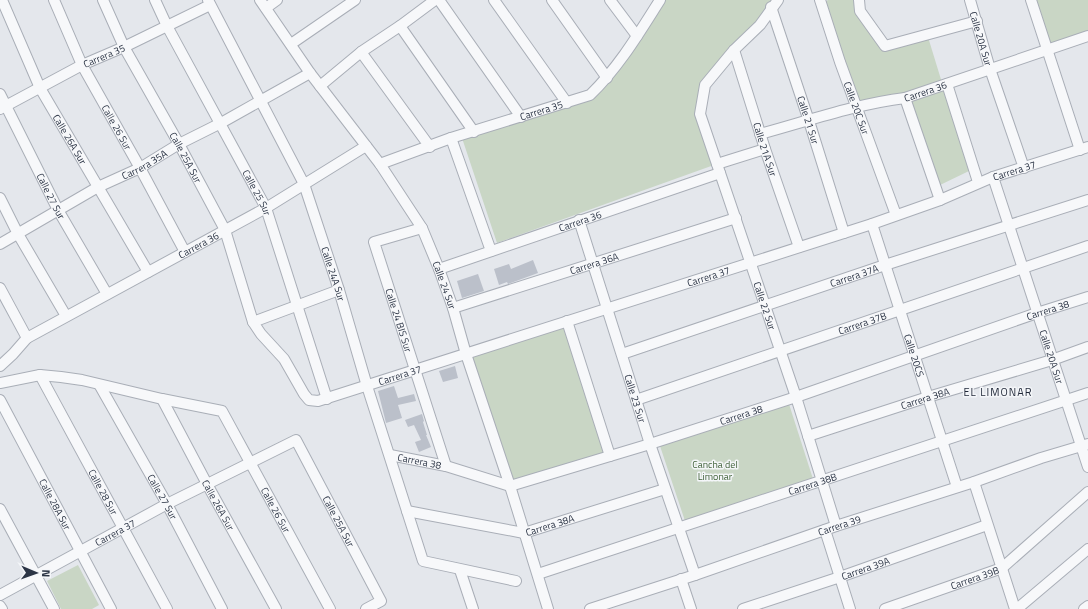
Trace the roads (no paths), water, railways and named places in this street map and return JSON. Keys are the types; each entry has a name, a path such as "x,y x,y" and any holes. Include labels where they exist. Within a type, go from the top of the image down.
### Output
{"street":[{"name":"Calle 26A Sur","path":"2,0 40,88 148,272"},
{"name":"Calle 26 Sur","path":"54,0 82,65 185,252"},
{"name":"Calle 25A Sur","path":"103,0 124,47 179,144 225,230 254,322"},
{"name":"Calle 25 Sur","path":"155,0 167,26 266,208 327,399"},
{"path":"263,4 277,0"},
{"path":"291,44 355,0"},
{"path":"320,86 361,52 435,0"},
{"path":"439,0 521,117"},
{"path":"494,0 566,103"},
{"path":"552,0 607,78"},
{"path":"610,0 637,36"},
{"name":"Carrera 35","path":"380,164 430,147 451,138 590,95 607,78 637,36 660,0"},
{"name":"Calle 20C Sur","path":"820,0 856,108 896,215"},
{"path":"859,0 860,11 886,46 976,21"},
{"name":"Calle 20A Sur","path":"970,0 990,69 1024,168"},
{"path":"1031,0 1047,50 1084,148"},
{"name":"Carrera 35","path":"3,108 82,65 124,47 209,3"},
{"name":"Calle 24A Sur","path":"209,3 304,184 340,290 367,386 408,511 422,561 460,570"},
{"name":"Calle 24 Sur","path":"263,4 310,73 380,164 422,228 439,268 453,308 466,354 510,486 548,609"},
{"path":"734,50 760,25 774,4"},
{"name":"Calle 21 Sur","path":"774,4 844,233"},
{"path":"400,26 474,132"},
{"name":"Carrera 36","path":"760,134 856,108 905,98 1088,36"},
{"name":"Calle 22 Sur","path":"734,50 705,85 700,114 796,397 836,526"},
{"name":"Calle 21A Sur","path":"734,50 760,134 799,247"},
{"path":"361,52 430,147"},
{"name":"Carrera 35A","path":"0,244 58,210 98,188 140,168 179,144 221,124 310,73"},
{"path":"947,84 978,182"},
{"name":"Calle 27 Sur","path":"0,94 3,108 58,210 107,294"},
{"path":"905,98 940,200"},
{"path":"451,138 491,251"},
{"name":"Carrera 36","path":"0,366 27,338 266,208 366,146"},
{"name":"Carrera 37","path":"254,322 261,334 284,359 304,394 309,400 318,402 872,224 940,200 978,182 1084,148"},
{"name":"Carrera 36","path":"439,268 579,220 765,149"},
{"name":"Calle 20A Sur","path":"993,177 1066,402 1084,445 1088,467"},
{"path":"0,198 18,234 66,316"},
{"name":"Carrera 37A","path":"622,354 885,265 1088,200"},
{"name":"Carrera 36A","path":"453,308 736,218"},
{"name":"Calle 23 Sur","path":"579,220 650,444 695,575"},
{"name":"Calle 20CS","path":"872,224 958,487"},
{"name":"Calle 24 BIS Sur","path":"422,228 374,242 446,466"},
{"name":"Carrera 37B","path":"636,400 1088,246"},
{"path":"0,288 27,338"},
{"path":"254,322 296,305 340,290"},
{"name":"Carrera 38","path":"390,455 446,466 510,486 650,444 796,397 1037,313 1088,297"},
{"path":"567,321 610,456"},
{"name":"Carrera 38A","path":"808,436 928,397 1088,348"},
{"path":"0,383 40,375 82,380 100,386 162,399"},
{"name":"Calle 28 Sur","path":"40,375 167,609"},
{"name":"Calle 27 Sur","path":"100,386 167,504 222,609"},
{"name":"Carrera 38B","path":"538,574 942,440 1066,402 1088,393"},
{"name":"Calle 26A Sur","path":"162,399 276,609"},
{"name":"Calle 26 Sur","path":"162,399 222,411 330,609"},
{"name":"Calle 28A Sur","path":"0,400 79,552 111,609"},
{"name":"Calle 25A Sur","path":"296,440 381,602 366,609"},
{"name":"Carrera 37","path":"0,595 167,504 296,440"},
{"name":"Carrera 39","path":"590,609 695,575 836,526 1084,445"},
{"path":"974,482 1016,609 1088,549"},
{"name":"Carrera 38A","path":"408,511 524,533 665,489"},
{"name":"Carrera 39B","path":"885,609 1002,568 1088,492"},
{"path":"0,509 54,609"},
{"name":"Carrera 39A","path":"743,609 840,577 987,525"},
{"path":"825,530 850,609"},
{"path":"473,609 460,570 516,581"},
{"path":"682,579 691,609"},
{"path":"1084,609 1088,606"}],"district":[{"name":"EL LIMONAR","path":"998,392"}],"park label":[{"name":"Cancha del Limonar","path":"715,470"}]}
